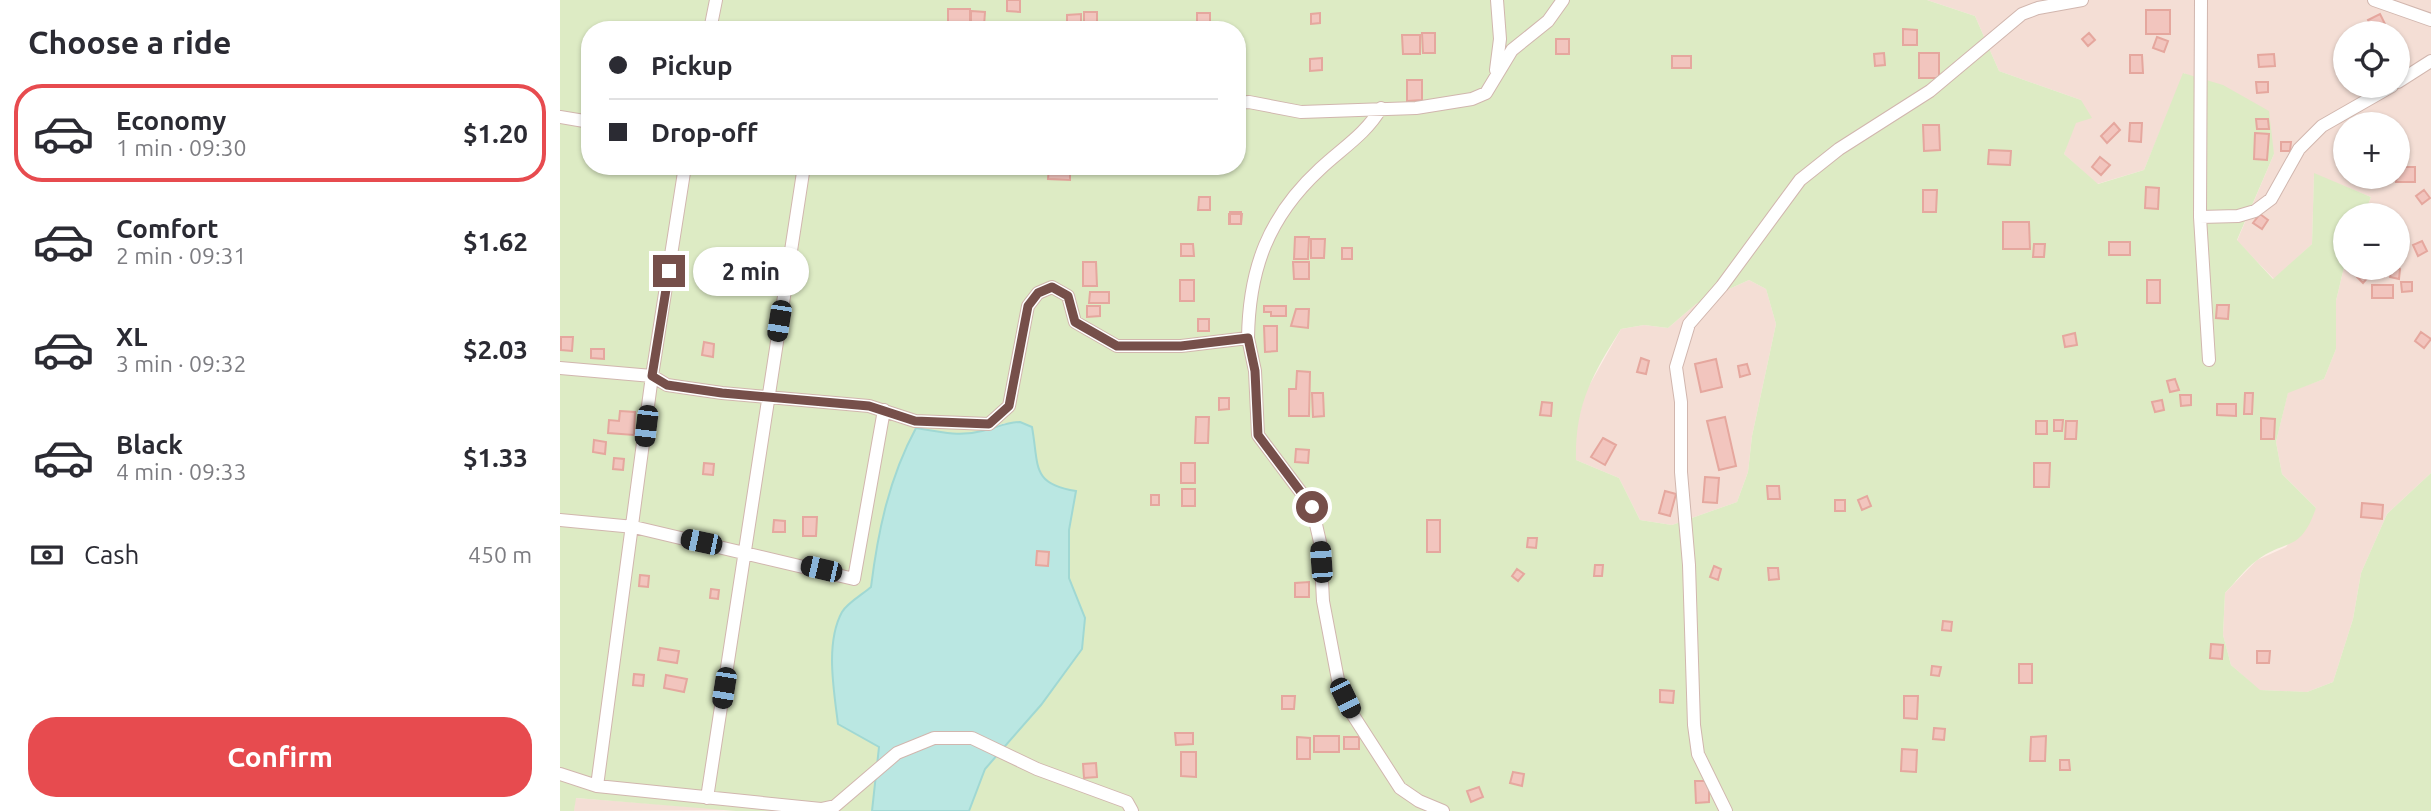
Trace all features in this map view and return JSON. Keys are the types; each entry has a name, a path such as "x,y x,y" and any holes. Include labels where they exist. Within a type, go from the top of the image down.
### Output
{"street":[{"path":"712,21 716,0"},
{"path":"1496,74 1500,39 1497,0"},
{"path":"1246,104 1301,112 1416,108 1472,99 1486,93 1512,50 1548,21 1563,0"},
{"path":"1726,811 1698,754 1694,725 1689,565 1681,472 1681,402 1676,367 1689,324 1722,286 1800,180 1839,149 1930,91 2022,14 2038,8 2082,0"},
{"path":"2201,0 2200,218 2209,360"},
{"path":"2374,0 2431,20"},
{"path":"2410,74 2431,61"},
{"path":"2200,218 2238,216 2255,211 2271,199 2299,149 2322,126 2371,98"},
{"path":"1381,108 1372,123 1319,169 1285,206 1273,226 1259,255 1248,312 1248,338 1255,371 1258,435 1312,507 1320,542 1323,601 1339,685 1352,712 1400,788 1419,801 1443,811"},
{"path":"560,117 581,120"},
{"path":"597,786 634,527 652,376 684,175"},
{"path":"707,797 766,398 803,175"},
{"path":"560,368 652,376 667,385 884,410 915,421 989,424 1009,406 1028,306 1038,293 1052,287 1068,296 1075,322 1117,346 1181,346 1248,338"},
{"path":"560,520 634,527 854,579 884,410"},
{"path":"560,775 597,786 707,797 777,808 821,809 835,806 897,753 934,738 972,738 1037,769 1127,802 1132,811"}],"shaded area":[{"path":"1927,0 2431,0 2431,473 2387,514 2361,573 2353,619 2333,682 2307,692 2259,690 2231,665 2223,635 2225,593 2257,560 2286,547 2316,508 2282,474 2276,442 2288,392 2324,379 2336,349 2336,301 2341,280 2410,280 2410,203 2369,203 2371,197 2351,189 2410,189 2410,112 2333,112 2333,182 2314,174 2312,244 2274,279 2237,241 2274,154 2184,73 2144,170 2097,184 2064,154 2081,100 1999,71 1975,16"},
{"path":"1749,280 1766,289 1776,324 1752,436 1748,472 1737,502 1672,525 1640,520 1619,478 1576,460 1576,428 1585,393 1621,329 1644,325 1668,328 1696,304"},
{"path":"575,798 736,810 574,811"}],"green space":[{"path":"560,0 1927,0 1975,16 1999,71 2081,100 2092,118 2076,123 2064,154 2098,184 2144,170 2183,73 2223,85 2269,111 2274,154 2237,240 2273,279 2312,244 2314,173 2333,181 2333,189 2352,189 2371,197 2369,203 2333,203 2333,280 2341,280 2336,301 2336,349 2324,379 2288,393 2276,442 2282,474 2316,508 2310,523 2298,539 2256,561 2225,593 2223,635 2231,665 2260,690 2307,692 2333,682 2353,619 2361,573 2387,514 2431,473 2431,811 969,811 985,769 1041,705 1082,649 1085,618 1069,578 1069,530 1076,491 1051,484 1044,478 1037,463 1032,427 1005,423 982,431 950,435 916,428 886,505 871,587 844,609 837,624 832,667 838,723 879,747 872,811 736,811 576,798 574,811 560,811","holes":["1749,280 1766,289 1776,324 1752,436 1748,472 1737,502 1672,525 1640,520 1619,478 1576,460 1576,440 1587,391 1621,329 1644,325 1668,328 1696,304"]}],"water":[{"path":"1020,422 1032,427 1037,463 1044,478 1051,484 1076,491 1069,530 1069,578 1085,618 1082,649 1041,705 985,769 969,811 872,811 879,747 838,724 832,667 837,624 844,609 871,587 886,505 916,428 966,434"}],"building":[{"path":"1007,0 1020,0 1020,12 1007,11"},
{"path":"948,9 970,9 970,21 948,21"},
{"path":"2146,10 2170,10 2170,34 2146,34"},
{"path":"971,11 985,12 984,21 971,21"},
{"path":"1084,12 1097,12 1097,21 1084,21"},
{"path":"1197,13 1210,13 1210,21 1197,21"},
{"path":"1320,13 1320,23 1311,24 1311,14"},
{"path":"1081,14 1081,21 1067,21 1067,15"},
{"path":"2380,14 2384,21 2368,21"},
{"path":"1903,29 1917,30 1917,45 1903,45"},
{"path":"1422,33 1435,33 1435,53 1423,53"},
{"path":"2089,33 2095,40 2088,46 2082,39"},
{"path":"1402,35 1420,35 1420,54 1403,54"},
{"path":"2157,37 2168,41 2164,52 2153,48"},
{"path":"1556,39 1569,39 1569,54 1556,54"},
{"path":"1884,53 1885,65 1875,66 1874,54"},
{"path":"1919,53 1939,53 1939,78 1919,78"},
{"path":"2274,54 2275,66 2259,67 2258,55"},
{"path":"2130,55 2142,55 2143,73 2130,73"},
{"path":"1672,56 1691,56 1691,68 1672,68"},
{"path":"1322,58 1322,70 1310,71 1310,59"},
{"path":"1407,80 1422,80 1422,100 1407,101"},
{"path":"2256,82 2268,82 2268,92 2257,93"},
{"path":"2256,119 2268,119 2269,129 2257,129"},
{"path":"2114,123 2120,130 2107,143 2101,136"},
{"path":"2130,123 2142,123 2141,142 2129,141"},
{"path":"1923,125 1939,125 1940,150 1924,151"},
{"path":"2255,133 2269,134 2267,160 2254,159"},
{"path":"2281,142 2291,142 2290,151 2281,151"},
{"path":"1989,150 2011,151 2010,165 1988,164"},
{"path":"2100,157 2110,165 2101,175 2092,167"},
{"path":"2410,167 2415,167 2415,182 2410,182"},
{"path":"1048,175 1070,175 1070,180 1048,179"},
{"path":"2146,187 2159,188 2158,209 2145,208"},
{"path":"1923,190 1937,190 1936,212 1923,212"},
{"path":"2424,190 2430,198 2422,204 2416,196"},
{"path":"1199,197 1210,197 1210,210 1198,210"},
{"path":"1230,212 1241,212 1241,224 1230,224"},
{"path":"1229,214 1242,214 1241,224 1229,224"},
{"path":"2260,214 2268,220 2262,229 2253,223"},
{"path":"2003,222 2029,222 2030,249 2003,249"},
{"path":"1295,237 1309,237 1308,259 1294,259"},
{"path":"1311,239 1325,239 1324,258 1311,258"},
{"path":"2422,241 2427,251 2418,256 2413,245"},
{"path":"2109,242 2130,242 2130,255 2109,255"},
{"path":"1181,244 1193,244 1194,256 1181,256"},
{"path":"2034,244 2045,244 2044,257 2033,257"},
{"path":"1342,248 1352,248 1352,259 1342,259"},
{"path":"1083,262 1096,262 1097,286 1083,286"},
{"path":"1293,262 1309,262 1309,279 1294,279"},
{"path":"1180,280 1194,280 1194,301 1180,301"},
{"path":"2147,280 2160,280 2160,303 2147,303"},
{"path":"2401,282 2412,282 2412,291 2402,292"},
{"path":"2372,285 2393,285 2393,298 2372,298"},
{"path":"1090,292 1109,292 1109,303 1089,303"},
{"path":"2217,305 2229,305 2228,319 2216,318"},
{"path":"1087,306 1100,306 1100,316 1087,317"},
{"path":"1264,306 1286,306 1286,316 1271,316 1271,312 1264,312"},
{"path":"1296,309 1309,309 1308,328 1291,326"},
{"path":"1198,319 1209,319 1209,331 1198,331"},
{"path":"1264,326 1277,326 1277,351 1265,352"},
{"path":"2421,332 2431,339 2424,348 2415,341"},
{"path":"2075,333 2077,345 2065,347 2063,336"},
{"path":"561,337 573,337 572,351 561,350"},
{"path":"704,342 714,344 713,357 702,355"},
{"path":"591,349 604,349 604,359 591,358"},
{"path":"1641,358 1649,361 1646,374 1637,372"},
{"path":"1716,359 1722,387 1701,392 1695,364"},
{"path":"1747,364 1750,374 1740,377 1738,366"},
{"path":"1297,371 1310,372 1309,416 1289,416 1289,389 1296,389"},
{"path":"2175,379 2179,390 2170,392 2167,381"},
{"path":"1312,393 1323,393 1324,416 1313,417"},
{"path":"2245,393 2253,393 2252,414 2244,414"},
{"path":"2180,395 2191,395 2191,405 2181,406"},
{"path":"1219,398 1229,398 1229,409 1219,410"},
{"path":"2162,400 2164,410 2155,412 2152,402"},
{"path":"1542,402 1552,403 1551,416 1540,415"},
{"path":"2217,404 2236,404 2236,416 2217,415"},
{"path":"620,411 635,412 634,435 608,433 609,420 619,421"},
{"path":"1196,417 1209,417 1208,443 1195,443"},
{"path":"1725,417 1736,466 1719,470 1707,421"},
{"path":"2261,418 2275,419 2274,439 2261,439"},
{"path":"2054,420 2063,420 2062,431 2054,431"},
{"path":"2036,421 2047,421 2047,434 2036,434"},
{"path":"2066,421 2077,421 2076,439 2065,439"},
{"path":"1603,438 1616,445 1605,465 1591,457"},
{"path":"594,440 606,442 605,454 593,452"},
{"path":"1296,449 1309,450 1308,463 1295,462"},
{"path":"614,458 624,459 623,470 613,469"},
{"path":"704,463 714,464 713,475 703,474"},
{"path":"1181,463 1195,463 1195,483 1181,483"},
{"path":"2034,463 2050,463 2049,487 2034,487"},
{"path":"1705,477 1719,478 1717,503 1703,502"},
{"path":"1767,486 1779,486 1780,499 1768,499"},
{"path":"1182,489 1195,489 1195,506 1182,506"},
{"path":"1665,491 1676,494 1670,516 1659,513"},
{"path":"1151,495 1159,495 1159,505 1151,505"},
{"path":"1867,496 1871,506 1862,510 1858,500"},
{"path":"1835,500 1845,500 1845,511 1835,511"},
{"path":"2362,503 2383,505 2382,519 2361,517"},
{"path":"803,517 817,517 816,536 803,536"},
{"path":"774,520 785,521 785,532 773,532"},
{"path":"1427,520 1440,520 1440,552 1427,552"},
{"path":"1528,538 1537,538 1536,548 1527,547"},
{"path":"1037,551 1049,552 1048,566 1036,565"},
{"path":"1595,565 1603,565 1602,576 1594,576"},
{"path":"1714,566 1721,569 1718,580 1710,577"},
{"path":"1768,568 1778,568 1779,579 1769,580"},
{"path":"1517,569 1524,574 1518,581 1512,576"},
{"path":"640,575 649,576 648,587 639,586"},
{"path":"1309,582 1309,597 1295,597 1295,583"},
{"path":"711,589 719,590 718,599 710,598"},
{"path":"1943,621 1952,622 1951,631 1942,630"},
{"path":"2211,644 2223,645 2222,659 2210,658"},
{"path":"660,648 679,651 677,663 658,660"},
{"path":"2257,651 2270,651 2269,663 2257,663"},
{"path":"2019,664 2032,664 2032,683 2019,683"},
{"path":"1932,666 1941,667 1939,676 1931,675"},
{"path":"634,674 644,675 643,686 633,685"},
{"path":"666,675 687,679 684,692 664,688"},
{"path":"1660,690 1674,691 1673,703 1660,702"},
{"path":"1282,696 1295,696 1294,709 1282,709"},
{"path":"1904,696 1918,696 1917,719 1904,718"},
{"path":"1934,728 1945,729 1944,740 1933,739"},
{"path":"1175,733 1193,733 1193,744 1176,745"},
{"path":"1314,736 1339,736 1339,752 1314,752"},
{"path":"2046,736 2045,761 2030,761 2031,737"},
{"path":"1297,737 1310,738 1310,759 1297,759"},
{"path":"1344,737 1359,737 1359,749 1344,749"},
{"path":"1902,749 1917,750 1916,772 1901,771"},
{"path":"1181,752 1196,752 1196,777 1181,776"},
{"path":"2060,760 2069,760 2070,770 2060,770"},
{"path":"1096,763 1097,777 1084,778 1083,764"},
{"path":"1513,772 1524,774 1522,786 1510,783"},
{"path":"1695,781 1709,781 1709,802 1696,803"},
{"path":"1479,787 1483,797 1471,802 1467,791"}],"route":[{"path":"669,271 652,376 667,385 722,393 869,406 915,421 960,425 989,424 1009,406 1028,306 1038,293 1052,287 1068,296 1075,322 1117,346 1181,346 1248,338 1255,371 1258,435 1312,507"}]}
